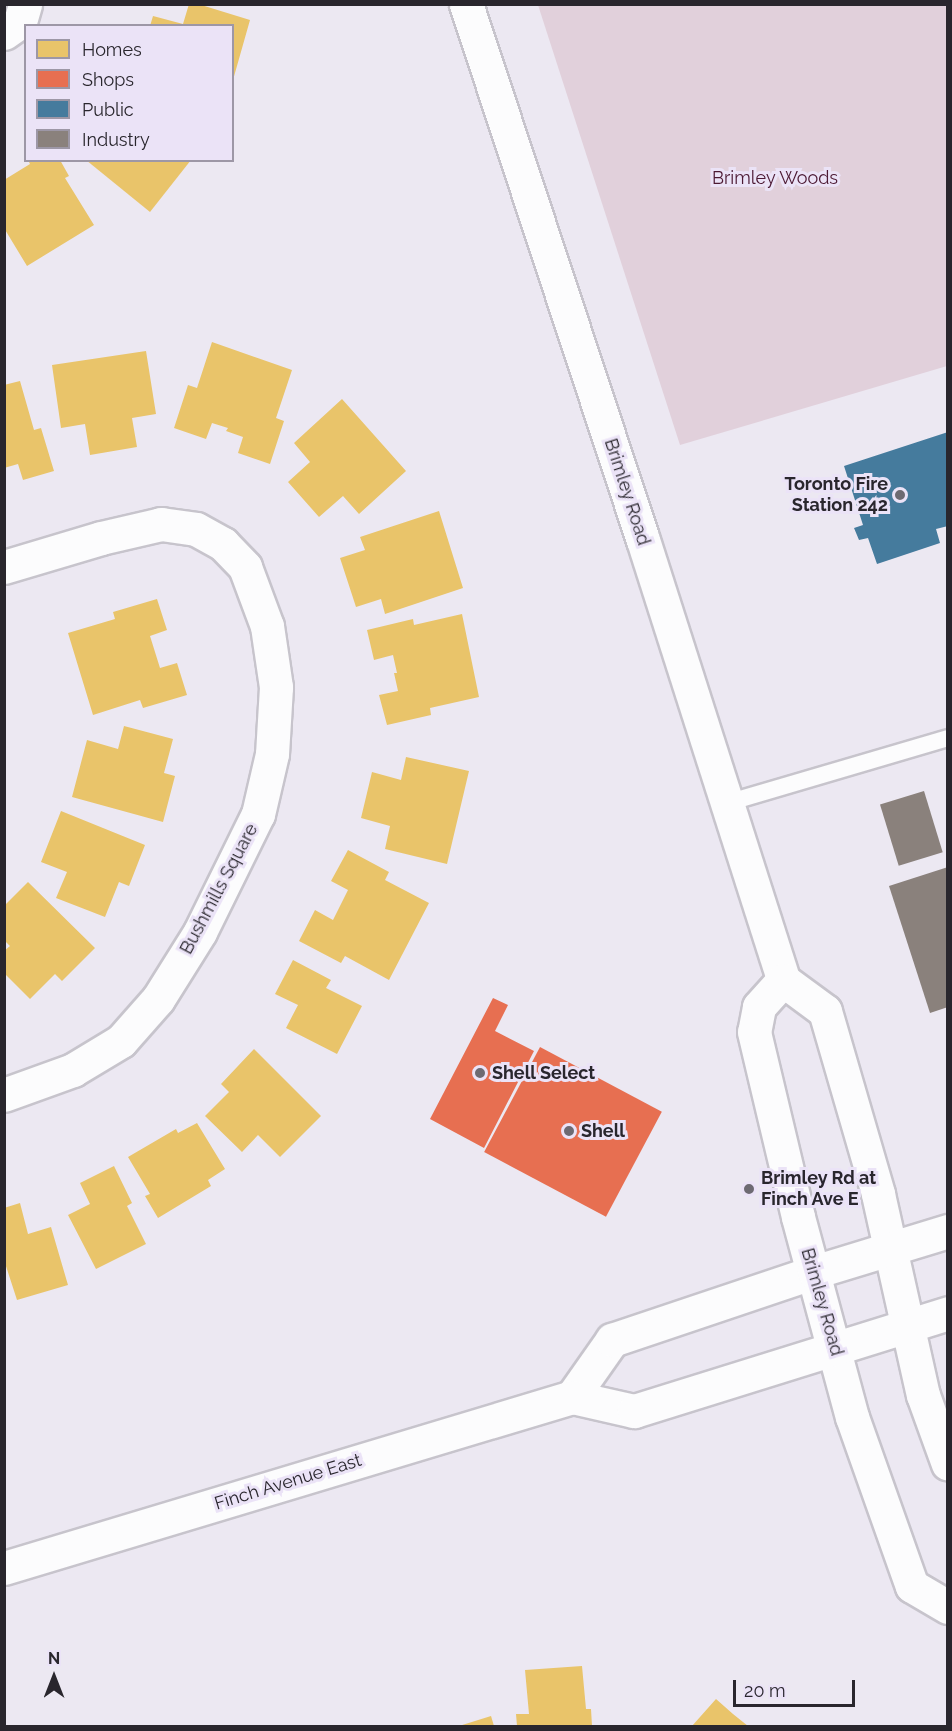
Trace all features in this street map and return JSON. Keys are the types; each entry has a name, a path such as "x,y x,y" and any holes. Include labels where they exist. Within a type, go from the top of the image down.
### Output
{"main road":[{"path":"4,33 20,22 25,4"},
{"name":"Brimley Road","path":"466,4 728,803 783,980 759,1007 754,1032 758,1058 798,1218 836,1349 852,1417 912,1586 948,1607"},
{"name":"Bushmills Square","path":"4,567 101,538 162,524 196,530 223,544 245,567 267,626 276,687 272,754 258,814 200,932 158,999 121,1041 73,1070 4,1095"},
{"path":"783,980 825,1011 878,1194 923,1395 948,1464"},
{"path":"572,1397 612,1340 814,1272 948,1231"},
{"name":"Finch Avenue East","path":"4,1568 572,1397 634,1411 948,1313"}],"lane":[{"path":"728,803 948,738"}],"green space":[{"name":"Brimley Woods","path":"538,5 947,5 947,366 680,445"}],"building: Homes":[{"path":"189,4 198,4 250,20 234,76 234,24 183,24"},
{"path":"153,16 183,24 151,24"},
{"path":"29,162 61,162 69,176 65,178 94,225 27,266 4,228 4,180 30,164"},
{"path":"88,162 189,162 150,212"},
{"path":"212,342 292,370 276,418 284,421 270,464 238,453 243,437 226,431 228,428 212,423 206,439 174,428 188,385 197,388"},
{"path":"146,351 156,414 132,418 137,447 90,455 85,424 61,428 52,365"},
{"path":"20,381 34,430 41,428 54,471 23,480 18,464 4,468 4,385"},
{"path":"342,399 406,471 359,514 343,496 319,517 288,482 310,462 294,443"},
{"path":"439,511 463,588 385,614 381,599 356,607 340,558 365,550 360,537"},
{"path":"157,599 167,630 150,636 160,668 177,663 187,695 143,708 140,700 93,715 68,633 115,619 113,612"},
{"path":"462,614 479,697 430,708 431,715 387,725 379,695 398,691 394,673 397,673 393,655 374,660 367,630 413,619 414,625"},
{"path":"124,726 173,739 164,773 175,776 163,822 72,797 87,740 118,749"},
{"path":"406,757 469,771 447,864 385,849 390,826 361,818 372,772 401,780"},
{"path":"61,811 145,845 129,886 119,882 105,917 56,898 67,872 41,862"},
{"path":"348,850 389,872 385,880 429,903 389,980 345,956 341,963 299,941 315,910 333,920 348,890 331,881"},
{"path":"28,882 95,948 62,981 55,974 30,999 4,973 4,951 10,946 4,940 4,906"},
{"path":"293,960 331,980 326,988 362,1006 337,1054 286,1028 298,1005 275,994"},
{"path":"254,1049 321,1116 280,1157 258,1135 242,1152 205,1116 229,1092 221,1084"},
{"path":"197,1123 225,1169 208,1180 211,1186 158,1218 145,1196 150,1194 128,1157 176,1129 178,1133"},
{"path":"114,1166 132,1203 127,1206 146,1244 96,1269 68,1215 90,1204 80,1183"},
{"path":"20,1203 28,1234 51,1227 68,1285 17,1300 4,1260 4,1208"},
{"path":"582,1666 586,1709 591,1709 592,1726 517,1726 516,1714 529,1714 525,1670"},
{"path":"716,1699 733,1714 748,1726 692,1726"},
{"path":"491,1716 494,1726 459,1726"}],"building: Shops":[{"path":"493,998 508,1005 495,1031 534,1051 484,1148 430,1119"},
{"path":"540,1047 662,1112 606,1217 484,1152"}],"building: Public":[{"name":"Toronto Fire Station 242","path":"948,432 948,526 936,529 940,543 877,564 868,538 859,540 854,528 863,525 844,466"}],"building: Industry":[{"path":"924,791 943,852 899,866 880,804"},
{"path":"948,867 948,1007 930,1013 889,886"}],"place":[{"name":"Toronto Fire Station 242","path":"900,495"},
{"name":"Shell Select","path":"480,1073"},
{"name":"Shell","path":"569,1131"},
{"name":"Brimley Rd at Finch Ave E","path":"749,1189"}]}
